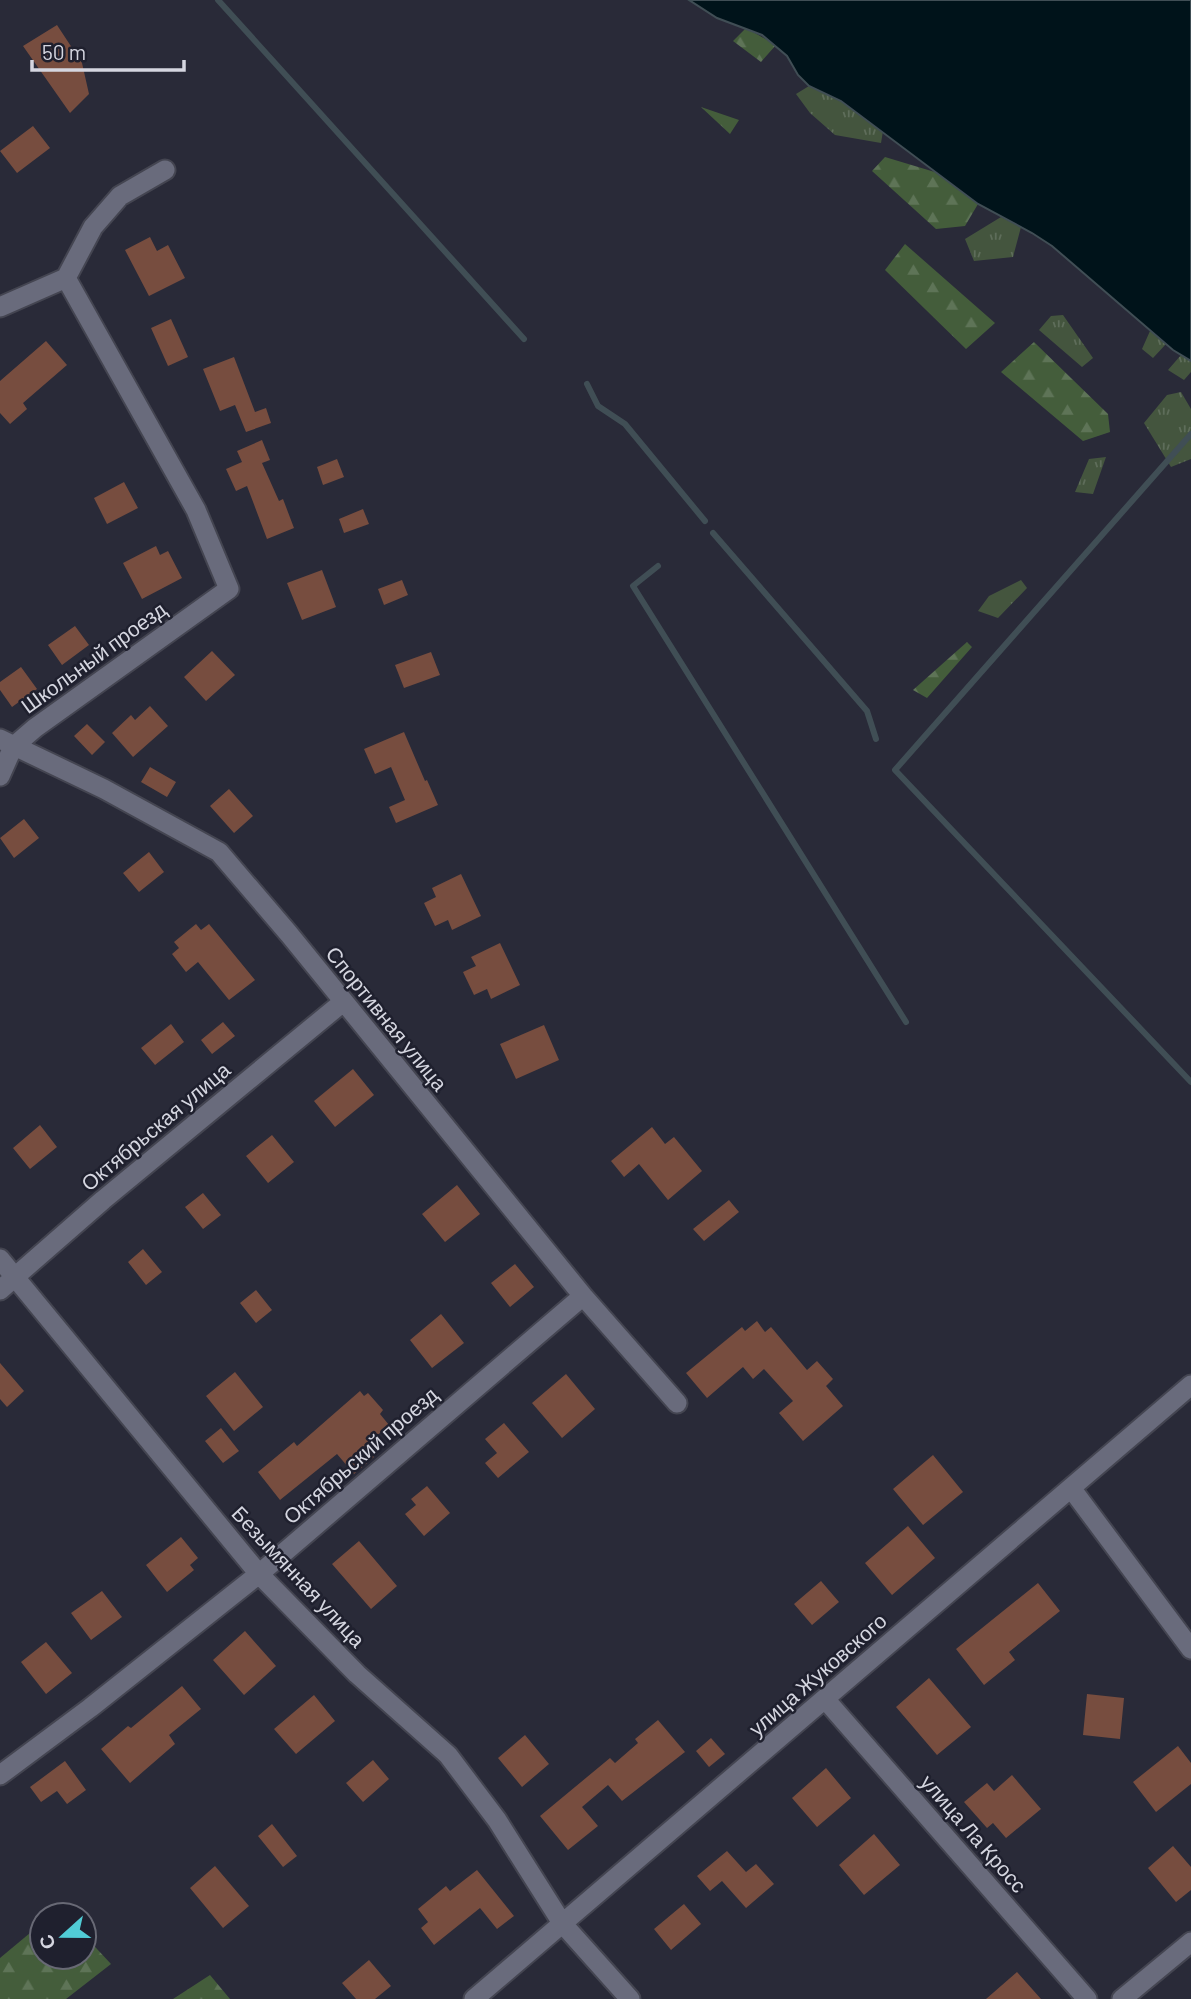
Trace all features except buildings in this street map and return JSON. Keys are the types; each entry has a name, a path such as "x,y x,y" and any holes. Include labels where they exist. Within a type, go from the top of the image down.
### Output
{"street":[{"path":"0,307 66,278 93,227 120,196 165,170"},
{"name":"Школьный проезд","path":"0,776 7,743 35,728 229,589 196,510 66,278"},
{"name":"Спортивная улица","path":"7,743 104,789 219,852 289,934 583,1296 677,1402"},
{"name":"Октябрьская улица","path":"8,1284 103,1200 342,1002"},
{"name":"Безымянная улица","path":"0,1259 8,1284 259,1574 358,1674 448,1755 497,1820 562,1923 630,1999"},
{"name":"Октябрьский проезд","path":"0,1775 90,1708 259,1574 583,1296"},
{"name":"улица Жуковского","path":"474,1999 1191,1385"},
{"path":"1071,1488 1191,1649"},
{"name":"улица Ла Кросс","path":"825,1699 1087,1999"},
{"path":"1122,1999 1191,1942"}],"green space":[{"path":"746,28 776,45 761,62 733,41"},
{"path":"809,86 841,101 883,131 881,143 835,135 810,113 796,94"},
{"path":"701,107 739,120 730,134"},
{"path":"885,157 938,173 978,204 965,226 936,229 872,171"},
{"path":"1001,217 1021,227 1013,257 974,261 965,239"},
{"path":"905,244 995,323 966,349 885,270"},
{"path":"1063,315 1093,358 1082,367 1039,330 1051,316"},
{"path":"1150,331 1166,344 1153,358 1142,349"},
{"path":"1034,342 1108,414 1110,432 1083,441 1001,372"},
{"path":"1181,355 1191,361 1191,372 1184,380 1168,370"},
{"path":"1181,392 1191,409 1191,459 1171,467 1144,423 1167,395"},
{"path":"1106,457 1093,494 1075,492 1089,459"},
{"path":"1021,580 1027,588 998,618 978,611 989,596"},
{"path":"967,642 972,647 927,698 913,690"},
{"path":"28,1935 28,1971 98,1971 98,1950 111,1964 66,1999 0,1999 0,1958"},
{"path":"210,1975 230,1999 173,1999"}],"shaded area":[{"path":"689,0 1191,0 1191,361 1173,350 1052,246 978,204 841,101 809,86 798,75 787,56 762,35 717,18"}],"waterway":[{"path":"218,0 524,339"},
{"path":"587,384 598,406 625,424 705,521"},
{"path":"1191,434 895,770 1191,1082"},
{"path":"713,533 867,711 876,739"},
{"path":"658,566 633,586 906,1022"}]}
